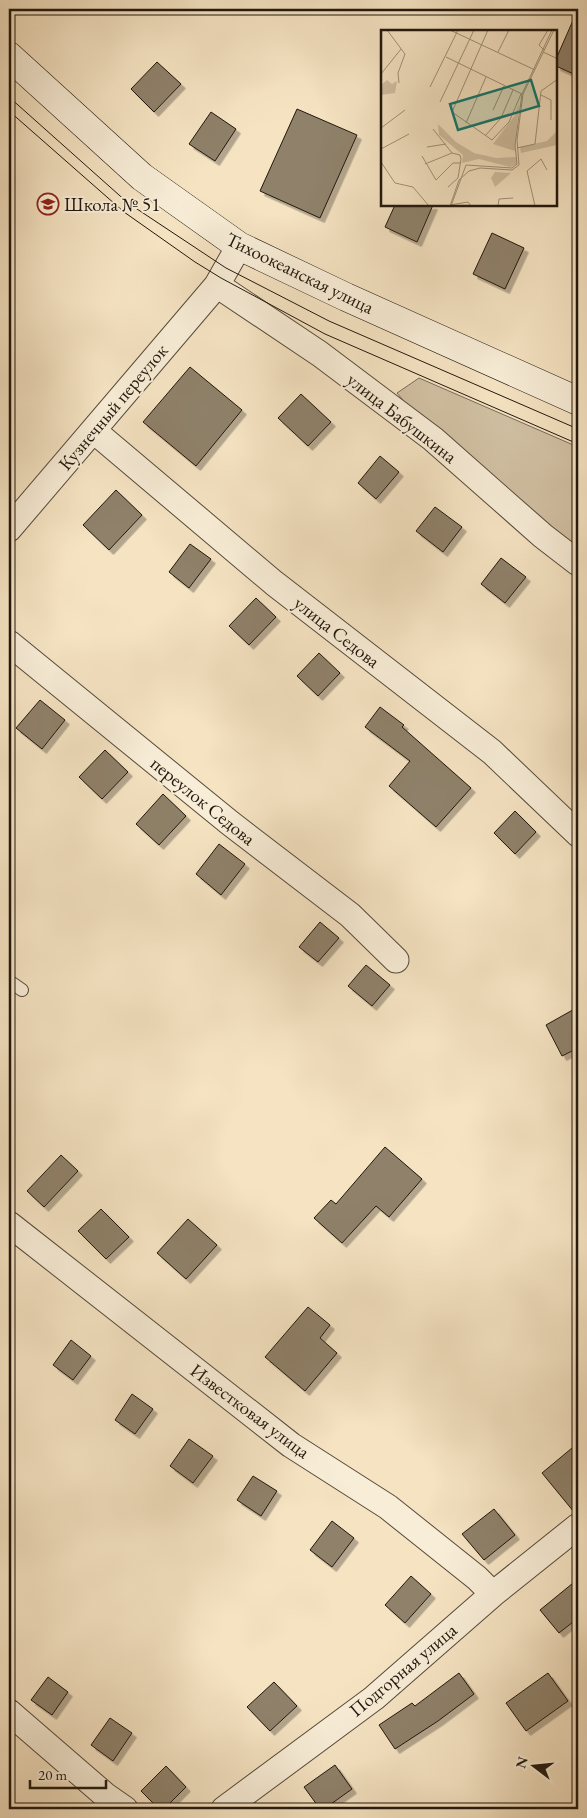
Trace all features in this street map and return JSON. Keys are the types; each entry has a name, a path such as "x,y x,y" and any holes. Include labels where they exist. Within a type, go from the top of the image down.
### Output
{"main road":[{"name":"Тихоокеанская улица","path":"9,56 142,178 239,246 346,297 578,401"}],"street":[{"name":"Кузнечный переулок","path":"9,529 217,284 239,246"},
{"name":"улица Бабушкина","path":"217,284 320,354 434,439 543,536 578,563"},
{"name":"улица Седова","path":"94,431 274,583 492,752 578,834"},
{"name":"переулок Седова","path":"9,643 230,823 350,915 396,960"},
{"name":"Известковая улица","path":"9,1224 291,1445 395,1512 477,1578 493,1594"},
{"name":"Подгорная улица","path":"224,1809 374,1698 493,1594 578,1526"},
{"path":"9,1712 105,1795 125,1809"}],"lane":[{"path":"9,981 22,990"}],"shaded area":[{"path":"419,378 578,447 578,551 430,432 397,393"}],"building":[{"path":"578,9 578,76 557,66 557,57"},
{"path":"157,62 181,84 154,112 131,89"},
{"path":"297,109 357,135 320,218 260,191"},
{"path":"211,112 236,129 215,161 189,144"},
{"path":"395,206 433,206 417,242 385,227"},
{"path":"492,233 524,248 505,289 473,274"},
{"path":"190,367 242,410 196,466 143,422"},
{"path":"301,394 331,422 308,446 278,418"},
{"path":"380,456 399,472 376,499 358,483"},
{"path":"116,490 142,515 109,550 83,525"},
{"path":"435,507 462,527 443,552 416,531"},
{"path":"190,544 211,559 189,588 169,572"},
{"path":"501,558 526,577 505,603 481,584"},
{"path":"256,598 276,617 249,645 229,626"},
{"path":"319,653 340,673 318,696 297,676"},
{"path":"40,700 65,720 42,749 16,728"},
{"path":"380,707 404,725 402,727 471,788 436,827 389,786 410,761 365,727"},
{"path":"105,750 128,772 102,799 79,777"},
{"path":"163,794 186,816 159,845 136,824"},
{"path":"515,811 536,832 515,854 494,833"},
{"path":"219,844 245,864 221,895 196,874"},
{"path":"320,922 339,938 318,962 299,947"},
{"path":"366,965 390,985 372,1006 348,986"},
{"path":"578,1007 578,1048 562,1056 546,1025"},
{"path":"385,1147 422,1179 389,1217 376,1206 342,1243 314,1218 331,1200 336,1204"},
{"path":"61,1155 78,1171 44,1207 27,1191"},
{"path":"101,1209 129,1237 106,1259 78,1231"},
{"path":"188,1219 217,1245 186,1279 157,1253"},
{"path":"308,1307 330,1325 320,1338 337,1353 305,1391 265,1357"},
{"path":"71,1340 91,1356 73,1380 53,1365"},
{"path":"132,1394 153,1409 135,1434 115,1420"},
{"path":"189,1439 213,1456 193,1483 170,1466"},
{"path":"578,1443 578,1512 574,1512 542,1473"},
{"path":"253,1476 277,1491 261,1516 237,1500"},
{"path":"494,1509 515,1535 484,1560 462,1534"},
{"path":"332,1521 354,1538 332,1567 310,1550"},
{"path":"411,1576 431,1594 405,1623 385,1605"},
{"path":"578,1579 578,1618 559,1633 540,1610"},
{"path":"459,1673 474,1694 438,1721 395,1749 379,1725 412,1703 415,1706"},
{"path":"548,1673 568,1701 526,1731 506,1703"},
{"path":"48,1677 68,1692 52,1715 31,1700"},
{"path":"274,1682 297,1706 270,1731 247,1707"},
{"path":"110,1718 132,1733 113,1761 91,1745"},
{"path":"335,1765 352,1789 324,1809 320,1809 304,1787"},
{"path":"166,1766 186,1787 164,1809 159,1809 141,1791"}],"tram line":[{"path":"9,97 128,203 226,268 329,321 578,429"},
{"path":"9,111 124,212 221,278 325,334 578,444"}],"place":[{"name":"Школа № 51","path":"48,204"}]}
